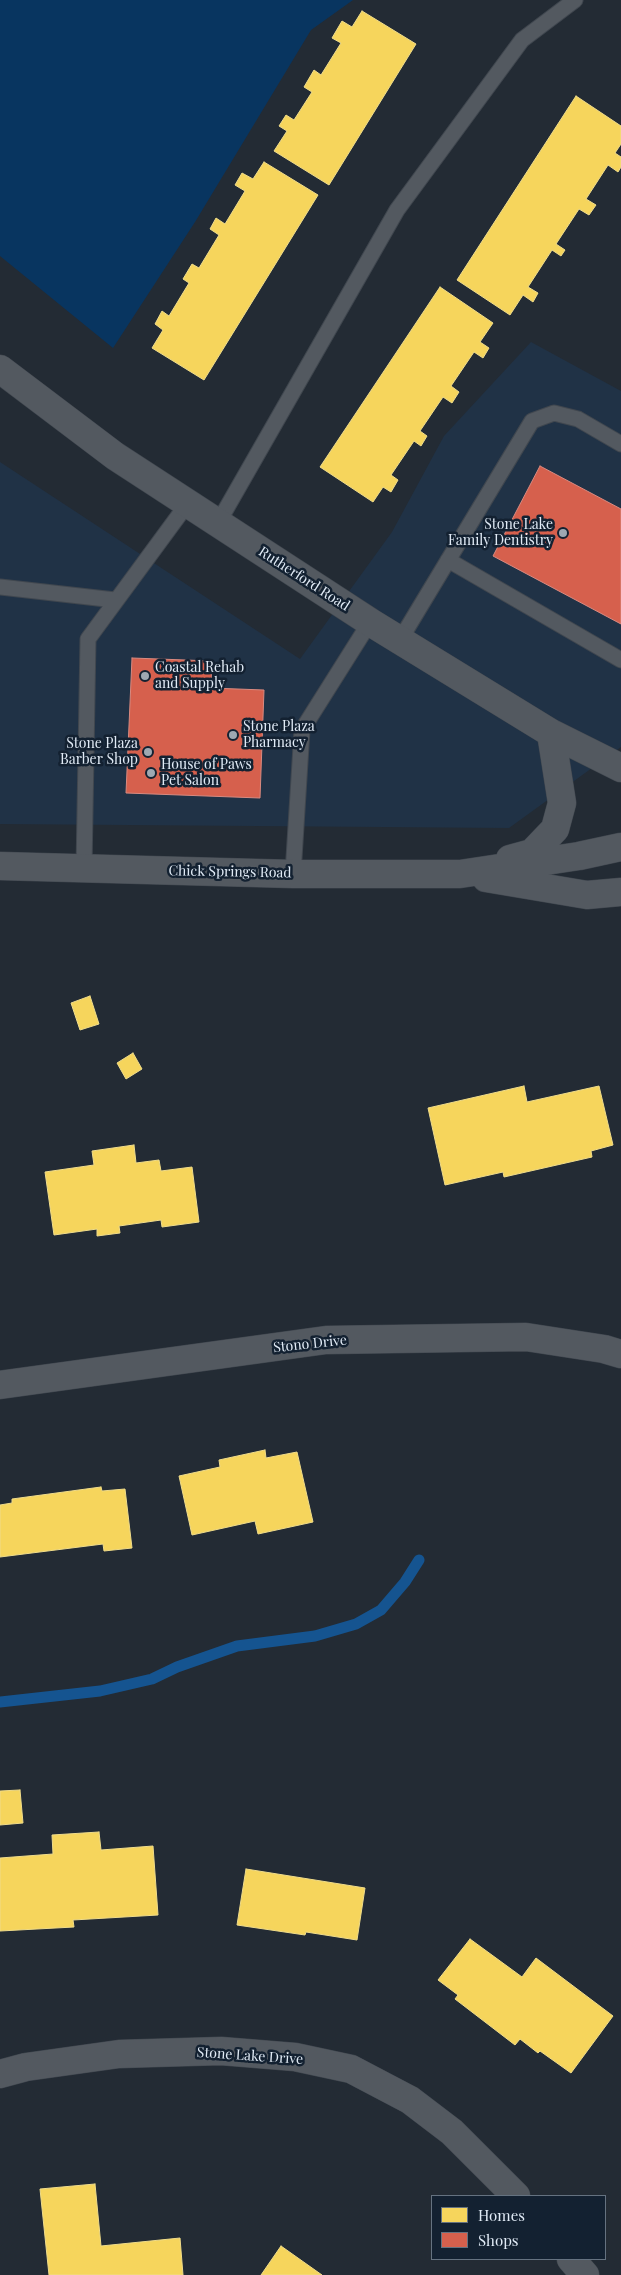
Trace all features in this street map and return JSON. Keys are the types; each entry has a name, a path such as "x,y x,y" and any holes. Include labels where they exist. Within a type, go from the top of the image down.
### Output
{"street":[{"name":"Rutherford Road","path":"0,369 115,456 370,622 551,733 621,768"},
{"path":"460,874 532,853 555,829 562,803 551,733"},
{"name":"Chick Springs Road","path":"0,866 293,874 460,874 621,848"},
{"name":"Chick Springs Road","path":"460,874 587,895 621,892"},
{"name":"Stono Drive","path":"0,1384 326,1340 526,1337 604,1349 621,1354"},
{"name":"Stone Lake Drive","path":"0,2074 26,2067 119,2054 220,2051 295,2057 350,2069 410,2100 452,2132 515,2195"},
{"path":"572,2260 585,2275"}],"lane":[{"path":"218,523 397,210 522,40 575,0"},
{"path":"400,640 532,421 554,413 578,419 621,444"},
{"path":"84,869 88,639 188,503"},
{"path":"448,560 621,660"},
{"path":"0,587 115,600"},
{"path":"293,874 302,730 370,622"}],"shaded area":[{"path":"0,0 353,0 311,30 195,222 113,348 0,256"},
{"path":"531,342 621,391 621,747 509,828 0,824 0,462 300,659 392,532 444,436"}],"building: Homes":[{"path":"362,11 416,44 329,185 274,151 287,131 279,126 286,115 294,120 312,92 304,87 314,70 321,75 341,43 332,38 342,21 352,27"},
{"path":"576,96 621,126 621,144 615,153 621,157 621,167 618,172 608,165 586,199 596,205 589,215 579,209 556,244 565,250 561,256 552,250 528,287 538,293 533,302 523,295 510,315 457,280"},
{"path":"264,162 318,195 204,380 152,348 163,330 155,324 162,311 169,316 189,283 183,279 192,264 199,268 219,235 210,229 216,218 225,224 245,191 235,185 242,173 253,179"},
{"path":"440,287 493,323 480,342 489,348 483,358 474,352 451,386 459,392 452,403 443,397 420,431 427,436 421,446 414,441 391,475 398,480 391,492 383,487 373,502 320,467"},
{"path":"90,996 99,1024 80,1030 71,1003"},
{"path":"133,1053 142,1069 126,1079 117,1063"},
{"path":"524,1086 527,1102 599,1086 613,1145 591,1151 592,1157 504,1177 503,1172 445,1185 428,1108"},
{"path":"134,1145 136,1163 159,1160 161,1171 192,1167 199,1222 162,1227 161,1220 119,1226 120,1233 97,1236 97,1229 54,1235 45,1172 94,1165 92,1151"},
{"path":"265,1450 266,1458 297,1452 313,1522 258,1534 255,1521 192,1535 179,1476 220,1467 219,1460"},
{"path":"101,1487 102,1491 125,1489 132,1548 104,1551 103,1544 0,1557 0,1505 12,1503 12,1499"},
{"path":"20,1790 23,1823 0,1825 0,1791"},
{"path":"99,1832 101,1850 153,1846 158,1915 73,1920 74,1927 0,1931 0,1858 53,1854 52,1835"},
{"path":"246,1869 365,1888 357,1940 306,1932 305,1935 237,1925"},
{"path":"470,1939 522,1977 536,1958 613,2016 571,2073 540,2051 538,2053 520,2039 515,2045 455,1999 458,1995 438,1980"},
{"path":"95,2184 101,2246 180,2238 183,2275 49,2275 40,2189"},
{"path":"281,2246 322,2275 261,2275"}],"building: Shops":[{"name":"Stone Lake Family Dentistry","path":"540,466 621,509 621,624 493,556"},
{"path":"132,658 212,661 211,688 264,690 260,798 126,793"}],"waterway":[{"path":"0,1702 100,1691 152,1679 177,1667 237,1646 315,1636 356,1624 381,1610 405,1582 419,1560"}],"place":[{"name":"Stone Lake Family Dentistry","path":"563,533"},
{"name":"Coastal Rehab and Supply","path":"145,676"},
{"name":"Stone Plaza Pharmacy","path":"233,735"},
{"name":"Stone Plaza Barber Shop","path":"148,752"},
{"name":"House of Paws Pet Salon","path":"151,773"}]}
